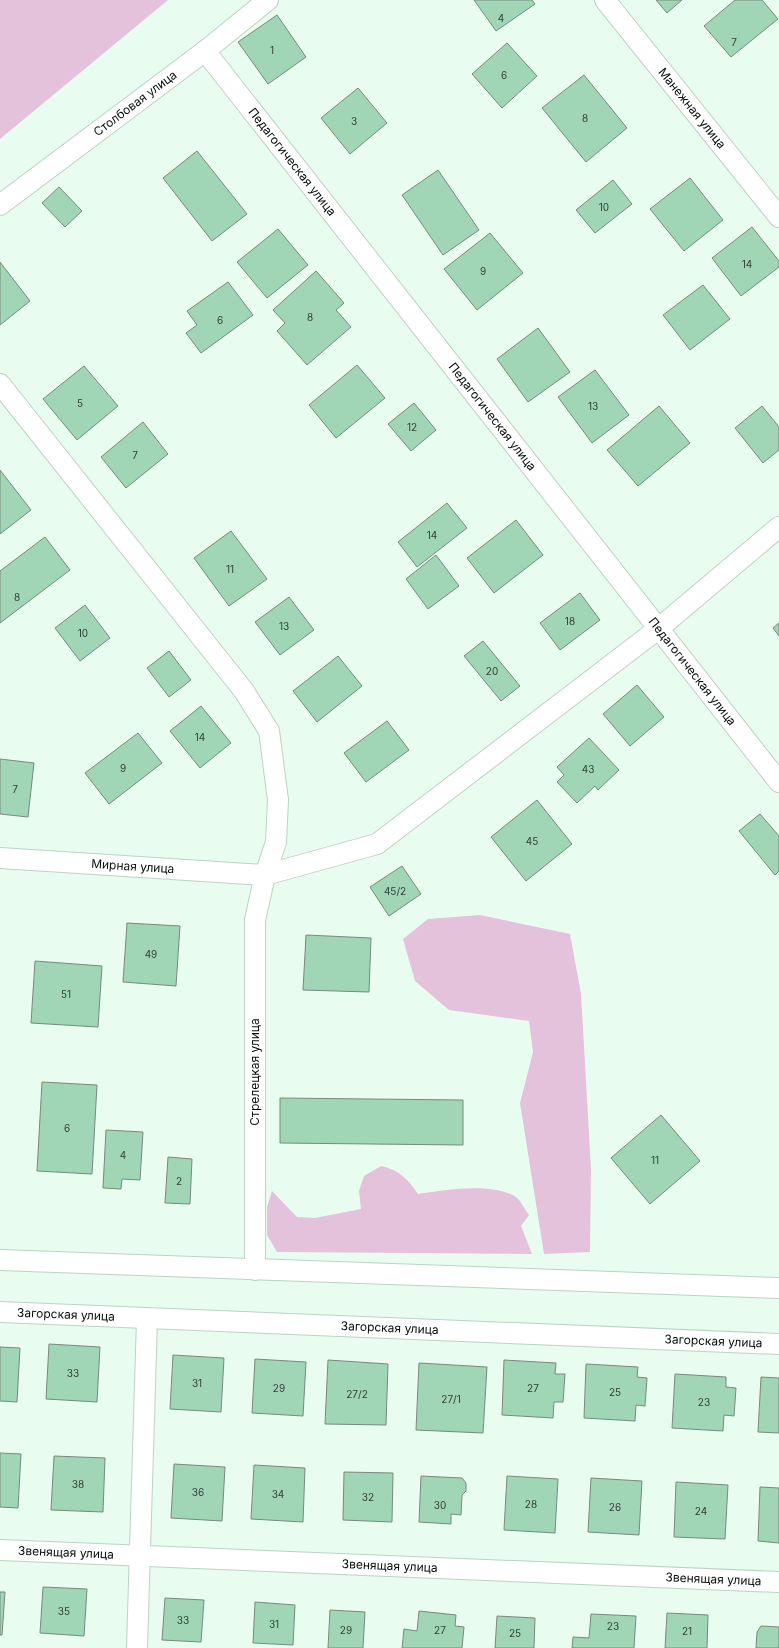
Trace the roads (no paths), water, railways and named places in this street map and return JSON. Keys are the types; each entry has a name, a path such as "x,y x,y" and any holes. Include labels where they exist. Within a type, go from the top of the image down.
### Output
{"street":[{"name":"Столбовая улица","path":"0,205 205,52 268,0"},
{"name":"Манежная улица","path":"605,0 779,217"},
{"name":"Педагогическая улица","path":"205,52 779,782"},
{"name":"Стрелецкая улица","path":"0,384 244,692 269,731 278,800 276,842 265,875 255,920 255,1270"},
{"name":"Мирная улица","path":"0,858 265,875 376,844 658,629 779,527"},
{"path":"0,1260 779,1288"},
{"name":"Загорская улица","path":"0,1312 779,1344"},
{"path":"137,1648 147,1319"},
{"name":"Звенящая улица","path":"0,1550 779,1582"}]}
